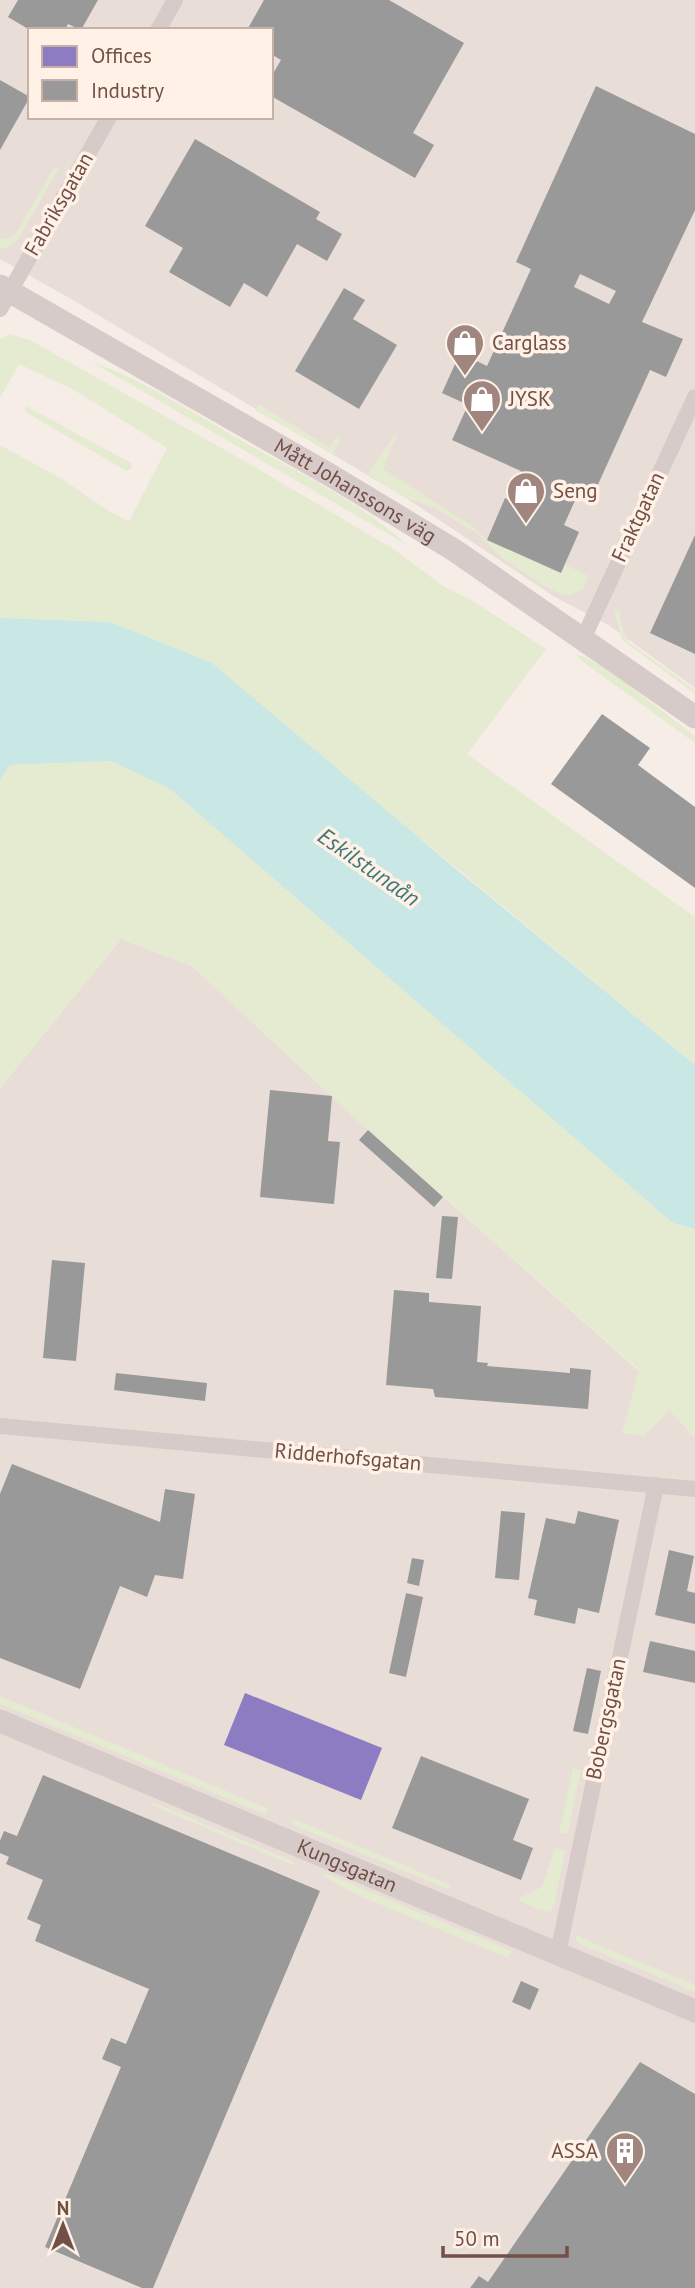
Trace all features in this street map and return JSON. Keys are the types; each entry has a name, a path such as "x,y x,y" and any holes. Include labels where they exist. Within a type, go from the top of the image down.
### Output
{"street":[{"path":"159,28 175,0"},
{"name":"Fabriksgatan","path":"3,296 107,119"},
{"name":"Mått Johanssons väg","path":"3,296 318,468 454,550 695,717"},
{"name":"Fraktgatan","path":"583,639 695,397"},
{"name":"Ridderhofsgatan","path":"0,1426 695,1489"},
{"name":"Bobergsgatan","path":"558,1953 656,1485"},
{"name":"Kungsgatan","path":"0,1721 695,2011"}],"shaded area":[{"path":"0,0 695,0 695,688 610,626 555,597 406,498 0,259"},
{"path":"121,939 192,966 368,1130 639,1371 695,1436 695,2288 0,2288 0,1088"}],"green space":[{"path":"55,166 59,168 18,240 8,248 0,248 0,238 8,239 17,232"},
{"path":"10,334 30,340 248,463 392,548 443,586 473,601 546,649 467,754 695,917 695,1065 426,843 110,622 0,618 0,445 62,479 110,512 129,521 167,448 74,390 19,364 0,398 0,339"},
{"path":"92,362 151,388 329,489 370,515 407,545"},
{"path":"259,404 329,447 336,437 341,440 333,454 255,410"},
{"path":"26,406 131,463 132,468 126,471 24,411"},
{"path":"398,431 383,469 475,528 487,540 560,573 564,564 588,576 583,590 565,596 542,585 502,558 478,534 435,508 406,498 367,474"},
{"path":"614,611 620,611 621,624 629,642 695,690 695,694 622,640"},
{"path":"577,655 600,666 635,690 695,736 695,743 579,659"},
{"path":"111,761 170,789 673,1223 695,1229 695,1436 669,1410 644,1436 622,1433 639,1370 368,1130 192,966 121,939 0,1088 0,780 10,765"},
{"path":"0,1696 267,1808 267,1815 0,1704"},
{"path":"573,1768 581,1770 568,1833 559,1833"},
{"path":"153,1802 292,1861 295,1866 152,1805"},
{"path":"294,1819 451,1885 448,1889 291,1824"},
{"path":"555,1848 565,1851 554,1907 550,1912 538,1910 517,1899 542,1887"},
{"path":"325,1873 512,1951 508,1958 355,1894 323,1876"},
{"path":"577,1936 695,1985 695,1992 582,1945 576,1940"}],"water":[{"name":"Eskilstunaån","path":"0,618 110,622 212,663 463,875 695,1065 695,1229 673,1223 170,789 111,761 10,765 0,780"}],"building: Offices":[{"path":"245,1693 382,1748 361,1800 224,1745"}],"building: Industry":[{"path":"18,0 98,0 82,28 68,24 66,28 28,29 8,17"},
{"path":"264,0 389,0 464,43 413,133 434,145 415,178 273,97 273,74 281,60 273,55 273,28 248,28"},
{"path":"0,80 28,96 28,101 0,150"},
{"path":"596,86 695,134 695,210 642,322 683,339 666,377 650,370 590,502 577,496 564,525 579,532 561,573 487,540 505,498 509,500 521,471 452,440 468,405 442,393 460,353 487,366 531,269 516,262","holes":["580,274 616,291 609,304 574,287"]},
{"path":"195,139 320,212 316,219 342,234 327,261 297,244 267,297 244,283 230,307 169,272 183,248 145,226"},
{"path":"344,288 365,300 353,319 397,345 359,409 295,371"},
{"path":"695,535 695,654 650,633"},
{"path":"602,714 650,748 638,765 695,807 695,888 551,784"},
{"path":"270,1090 332,1096 328,1141 340,1142 334,1204 260,1197"},
{"path":"368,1130 443,1197 434,1207 359,1140"},
{"path":"442,1216 458,1217 452,1279 436,1278"},
{"path":"52,1260 85,1263 76,1361 43,1358"},
{"path":"394,1290 429,1293 429,1302 481,1306 477,1362 488,1363 487,1366 570,1373 570,1368 591,1370 588,1409 435,1397 433,1389 386,1385"},
{"path":"116,1373 207,1383 205,1401 114,1390"},
{"path":"12,1464 160,1522 165,1489 195,1494 183,1579 155,1575 147,1597 120,1586 80,1689 0,1658 0,1494"},
{"path":"501,1511 525,1513 519,1580 495,1578"},
{"path":"578,1511 619,1520 599,1613 578,1608 575,1624 534,1615 537,1600 528,1598 546,1518 575,1524"},
{"path":"669,1550 694,1556 687,1591 695,1593 695,1624 655,1615"},
{"path":"412,1558 424,1560 419,1586 407,1583"},
{"path":"406,1593 423,1597 406,1677 389,1673"},
{"path":"650,1641 695,1651 695,1683 643,1672"},
{"path":"587,1668 601,1671 588,1734 573,1731"},
{"path":"421,1756 529,1799 513,1840 533,1848 521,1880 392,1828"},
{"path":"43,1775 320,1891 153,2288 142,2288 45,2247 121,2067 102,2059 111,2038 126,2044 149,1989 35,1941 41,1925 27,1919 43,1880 6,1864 9,1857 0,1853 0,1841 4,1831 17,1836"},
{"path":"521,1981 539,1989 530,2010 512,2002"},
{"name":"ASSA","path":"640,2062 695,2094 695,2288 470,2288 479,2276 488,2282"}],"place":[{"name":"Carglass","path":"465,377"},
{"name":"JYSK","path":"482,433"},
{"name":"Seng","path":"526,525"},
{"name":"ASSA","path":"625,2185"}]}
